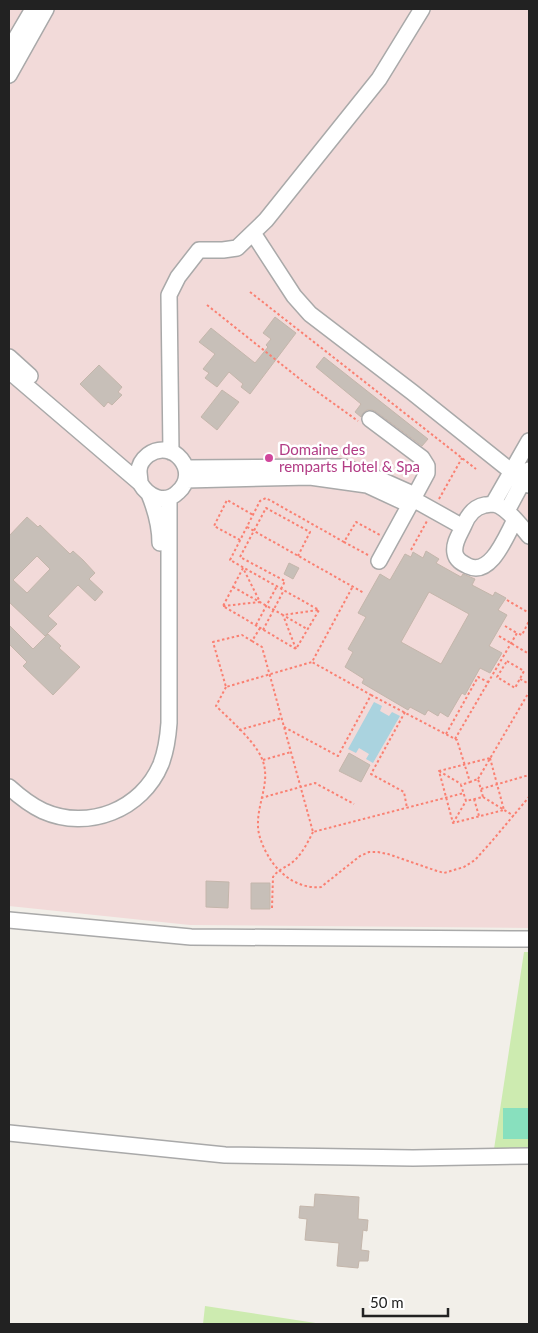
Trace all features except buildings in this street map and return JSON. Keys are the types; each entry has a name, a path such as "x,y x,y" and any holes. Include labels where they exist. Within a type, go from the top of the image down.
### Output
{"street":[{"path":"9,50 33,9"},
{"path":"9,75 46,9"},
{"path":"171,452 169,295 178,278 199,250 237,248 266,220 378,79 422,9"},
{"path":"253,232 294,296 310,314 523,477"},
{"path":"9,357 46,397 142,482 155,497 169,498 180,491 186,474 183,461 178,455 164,450 150,453 141,463 142,482 154,507 160,529 164,696 169,723 161,764 148,785 126,805 110,813 84,819 50,814 24,800 9,787"},
{"path":"9,371 46,397"},
{"path":"370,419 422,458 427,466 427,473 379,561"},
{"path":"523,477 493,504 479,506 468,515 455,544 455,555 462,563 472,568 481,568 489,563 499,551 523,477 529,441"},
{"path":"186,474 310,477 367,485 413,500 463,527"},
{"path":"9,775 35,797 47,804 75,809 102,807 119,800 140,781 155,750 164,696 169,498"},
{"path":"493,504 511,516 529,536"},
{"path":"9,920 191,936 529,939"},
{"path":"9,1133 225,1156 412,1158 529,1156"}],"path":[{"path":"250,292 476,469"},
{"path":"207,305 364,426 370,419"},
{"path":"320,610 230,560 262,499 266,498 379,561"},
{"path":"240,540 214,526 218,517 227,500 253,515"},
{"path":"281,588 285,581 240,557 266,508 310,532 298,556"},
{"path":"344,542 356,522 390,541"},
{"path":"246,527 364,593"},
{"path":"223,606 243,568"},
{"path":"243,568 260,602"},
{"path":"256,626 278,586"},
{"path":"312,662 353,586"},
{"path":"233,587 308,630"},
{"path":"263,630 284,590"},
{"path":"507,600 529,613"},
{"path":"223,606 260,602"},
{"path":"223,606 296,649"},
{"path":"282,615 320,610"},
{"path":"296,649 320,610"},
{"path":"282,615 296,649"},
{"path":"505,626 522,635 529,621"},
{"path":"252,641 260,628"},
{"path":"455,739 517,633"},
{"path":"313,832 262,647 242,635 213,642 226,687 216,706 256,747 263,760 266,775 258,825 265,850 279,870 303,886 320,887 360,856 369,852 388,854 444,873 464,867 474,860 529,798"},
{"path":"499,636 529,654"},
{"path":"507,661 524,671 520,679 515,688 497,677 507,661"},
{"path":"226,687 312,662 457,740 470,782"},
{"path":"497,667 502,669"},
{"path":"446,734 478,677 488,682"},
{"path":"520,679 529,684"},
{"path":"514,816 483,797 478,780 529,692"},
{"path":"284,727 338,756 372,695"},
{"path":"405,712 371,774 404,792 407,808"},
{"path":"239,730 282,718"},
{"path":"263,760 291,752"},
{"path":"439,771 490,758"},
{"path":"490,758 504,810"},
{"path":"439,771 461,785 464,793 466,801 453,823"},
{"path":"439,771 453,823"},
{"path":"480,788 529,776"},
{"path":"461,785 478,780"},
{"path":"261,798 315,783 354,804"},
{"path":"272,908 273,877 279,870 297,859 313,832 464,793"},
{"path":"466,801 483,797"},
{"path":"474,799 479,816"},
{"path":"453,823 504,810"}],"shaded area":[{"name":"Domaine des remparts Hotel & Spa","path":"9,9 529,9 529,928 190,925 9,906"}],"green space":[{"path":"524,952 529,952 529,1149 494,1149"},
{"path":"503,1108 529,1108 529,1139 503,1139"},
{"path":"205,1306 322,1324 203,1324"}],"water":[{"path":"374,702 382,706 380,711 389,716 392,712 400,716 373,763 366,759 369,754 359,748 356,753 348,749"}],"place":[{"name":"Domaine des remparts Hotel & Spa","path":"269,458"}]}
